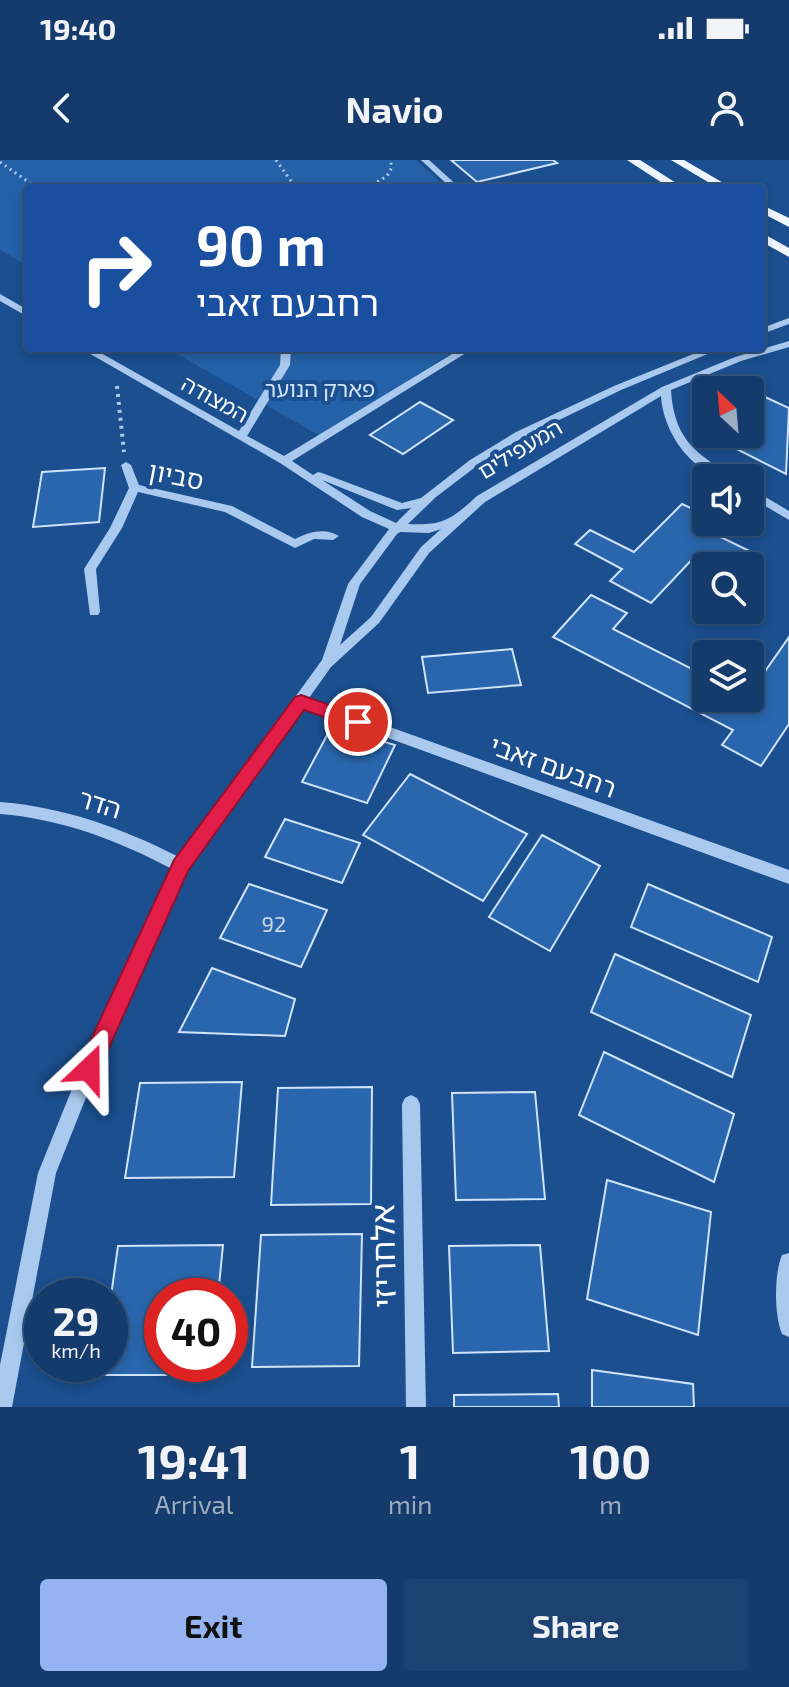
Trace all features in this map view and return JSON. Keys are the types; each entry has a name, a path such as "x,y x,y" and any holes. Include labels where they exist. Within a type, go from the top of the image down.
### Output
{"main road":[{"path":"632,160 671,184"},
{"path":"676,160 719,184"},
{"path":"766,210 789,223"},
{"path":"766,239 789,253"}],"street":[{"path":"425,160 452,184"},
{"path":"0,297 24,312"},
{"path":"766,330 789,321"},
{"name":"המעפילים","path":"766,351 789,344"},
{"name":"המצודה","path":"91,352 284,461 366,514 398,528 429,529 458,520"},
{"path":"241,437 285,365 286,352"},
{"path":"284,461 462,352"},
{"name":"המעפילים","path":"2,1407 47,1173 99,1043 181,866 326,664 358,577 398,528 462,470 542,423 615,388 707,352"},
{"name":"המעפילים","path":"326,664 375,620 410,568 481,499 666,389 762,352"},
{"path":"666,389 665,419 693,456 706,464"},
{"name":"המצודה","path":"284,461 401,507 428,500"},
{"path":"126,465 134,488"},
{"name":"סביון","path":"94,612 90,569 116,528 134,488 228,509 295,544 312,535 333,536"},
{"path":"764,501 789,516"},
{"name":"רחבעם זאבי","path":"301,701 789,877"},
{"name":"הדר","path":"0,808 31,809 126,837 181,866"},
{"name":"אלחריזי","path":"411,1104 416,1407"},
{"path":"789,1262 786,1283 789,1327"}],"path":[{"path":"276,160 293,184"},
{"path":"374,184 387,176 392,167 390,160"},
{"path":"0,162 31,184"},
{"path":"114,366 126,465"}],"green space":[{"path":"0,160 416,160 442,184 24,184 24,264 0,250"},
{"name":"פארק הנוער","path":"174,352 452,352 322,437"}],"building":[{"path":"451,160 553,160 557,163 477,182"},
{"path":"764,398 789,408 786,474 735,448 764,448"},
{"path":"420,402 453,420 403,454 370,435"},
{"path":"105,468 99,522 33,527 42,472"},
{"path":"682,504 692,509 692,536 718,536 752,552 692,552 692,559 651,603 610,581 622,569 575,544 590,530 634,552"},
{"path":"591,595 627,613 613,629 692,669 692,709 553,637"},
{"path":"789,637 789,724 761,766 722,745 733,730 698,712 764,712 764,673"},
{"path":"512,649 521,685 428,693 422,657"},
{"path":"332,726 395,745 367,803 302,782"},
{"path":"410,774 527,834 483,901 363,835"},
{"path":"285,819 360,843 342,883 265,857"},
{"path":"542,835 600,866 550,951 489,917"},
{"path":"249,884 327,910 301,967 220,938"},
{"path":"648,884 772,937 758,982 631,927"},
{"path":"615,954 751,1015 732,1077 591,1012"},
{"path":"212,968 295,999 285,1036 179,1032"},
{"path":"604,1052 734,1114 714,1182 579,1115"},
{"path":"242,1082 234,1177 125,1178 140,1083"},
{"path":"372,1087 371,1204 271,1205 278,1088"},
{"path":"535,1092 545,1199 456,1200 452,1093"},
{"path":"607,1180 711,1212 698,1335 587,1299"},
{"path":"362,1234 359,1366 252,1367 261,1235"},
{"path":"223,1245 220,1278 144,1278 144,1375 128,1375 128,1278 114,1278 118,1246"},
{"path":"540,1245 549,1351 453,1353 449,1246"},
{"path":"592,1370 693,1384 694,1407 592,1407"},
{"path":"558,1394 559,1407 454,1407 454,1395"}],"route":[{"path":"89,1069 181,866 301,701 358,722"}]}
